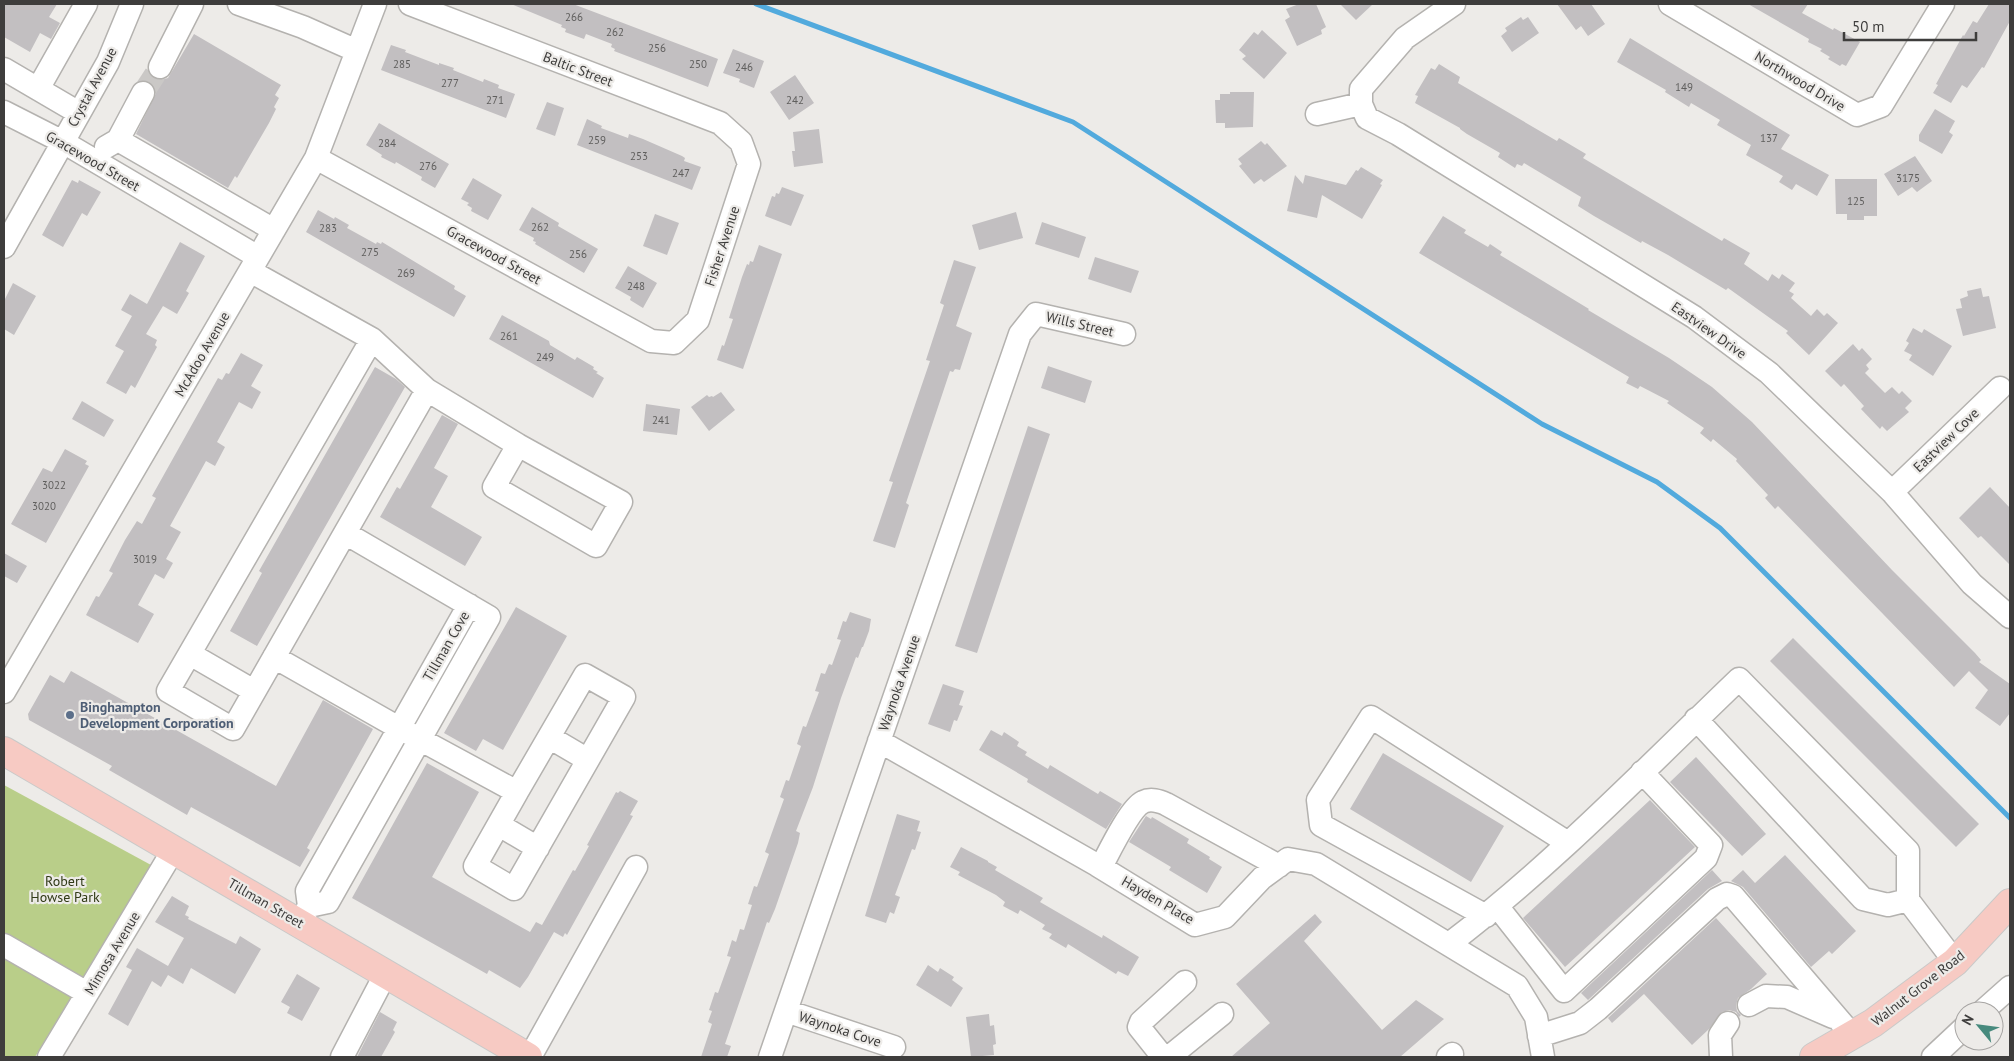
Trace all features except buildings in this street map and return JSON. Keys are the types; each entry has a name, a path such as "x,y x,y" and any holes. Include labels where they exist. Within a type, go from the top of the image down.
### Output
{"main road":[{"name":"Tillman Street","path":"4,750 174,849 304,914 386,974 529,1057"},
{"name":"Walnut Grove Road","path":"1814,1057 1845,1027 1873,1023 1955,962 2010,903"}],"street":[{"path":"38,89 86,4"},
{"name":"Crystal Avenue","path":"4,247 108,62 132,4"},
{"path":"160,67 192,4"},
{"path":"239,4 303,27 357,51"},
{"name":"McAdoo Avenue","path":"4,692 316,158 375,4"},
{"name":"Baltic Street","path":"410,4 720,123 741,142"},
{"path":"1317,114 1361,104 1361,89 1405,38 1454,4"},
{"name":"Northwood Drive","path":"1670,4 1857,115 1882,106 1943,4"},
{"path":"4,70 79,113"},
{"path":"88,157 118,140 144,93"},
{"name":"Eastview Drive","path":"1361,104 1367,118 1398,134 1694,317 1769,373 1892,492 1972,584 2010,617"},
{"name":"Gracewood Street","path":"4,112 88,157 372,339 427,390 518,445 621,502 596,546 494,487 518,445"},
{"path":"118,140 274,230"},
{"name":"Fisher Avenue","path":"674,342 698,320 749,164 741,142"},
{"name":"Gracewood Street","path":"316,158 651,341 674,342"},
{"name":"Wills Street","path":"1036,314 1124,334"},
{"name":"Waynoka Avenue","path":"770,1057 1020,334 1036,314"},
{"path":"372,339 168,691 233,728 427,390"},
{"name":"Eastview Cove","path":"1892,492 2000,388"},
{"path":"345,533 469,605"},
{"name":"Tillman Cove","path":"469,605 489,617 328,902 304,914 307,891 469,605"},
{"path":"190,654 254,691"},
{"path":"274,657 398,728 517,792"},
{"path":"585,675 624,697 588,760 514,889 475,866 585,675"},
{"path":"1449,944 1491,911 1568,843 1739,678 1908,851 1908,900 1955,962"},
{"path":"1568,843 1371,717 1318,800 1321,825 1491,911 1564,991 1706,858 1711,845 1642,772"},
{"path":"1696,719 1863,899 1888,905 1908,900"},
{"path":"549,737 588,760"},
{"name":"Hayden Place","path":"879,741 1101,867 1195,924 1225,917 1262,878 1288,859 1316,864 1517,986 1536,1017 1541,1047"},
{"path":"370,778 391,790"},
{"path":"1101,867 1134,808 1143,802 1153,800 1166,804 1279,866"},
{"path":"499,825 538,848"},
{"name":"Mimosa Avenue","path":"49,1057 174,849"},
{"path":"529,1057 636,867"},
{"path":"1541,1047 1580,1023 1598,1009 1717,899 1727,894 1733,896 1845,1027"},
{"path":"4,945 87,993"},
{"path":"342,1057 386,974"},
{"path":"1163,1057 1139,1027 1141,1022 1185,982"},
{"path":"1994,1001 2010,987"},
{"path":"1749,1005 1766,996 1787,997 1845,1027"},
{"name":"Waynoka Cove","path":"786,1011 894,1047"},
{"path":"1169,1057 1222,1014"},
{"path":"1721,1057 1720,1036 1728,1023"},
{"path":"1933,1057 1954,1037"}],"green space":[{"name":"Robert Howse Park","path":"4,785 151,865 35,1057 4,1057"}],"waterway":[{"path":"756,4 1073,122 1542,424 1657,482 1720,528 2010,818"}],"tunnel":[{"path":"143,93 160,67"}],"place":[{"name":"Binghampton Development Corporation","path":"70,715"}]}
